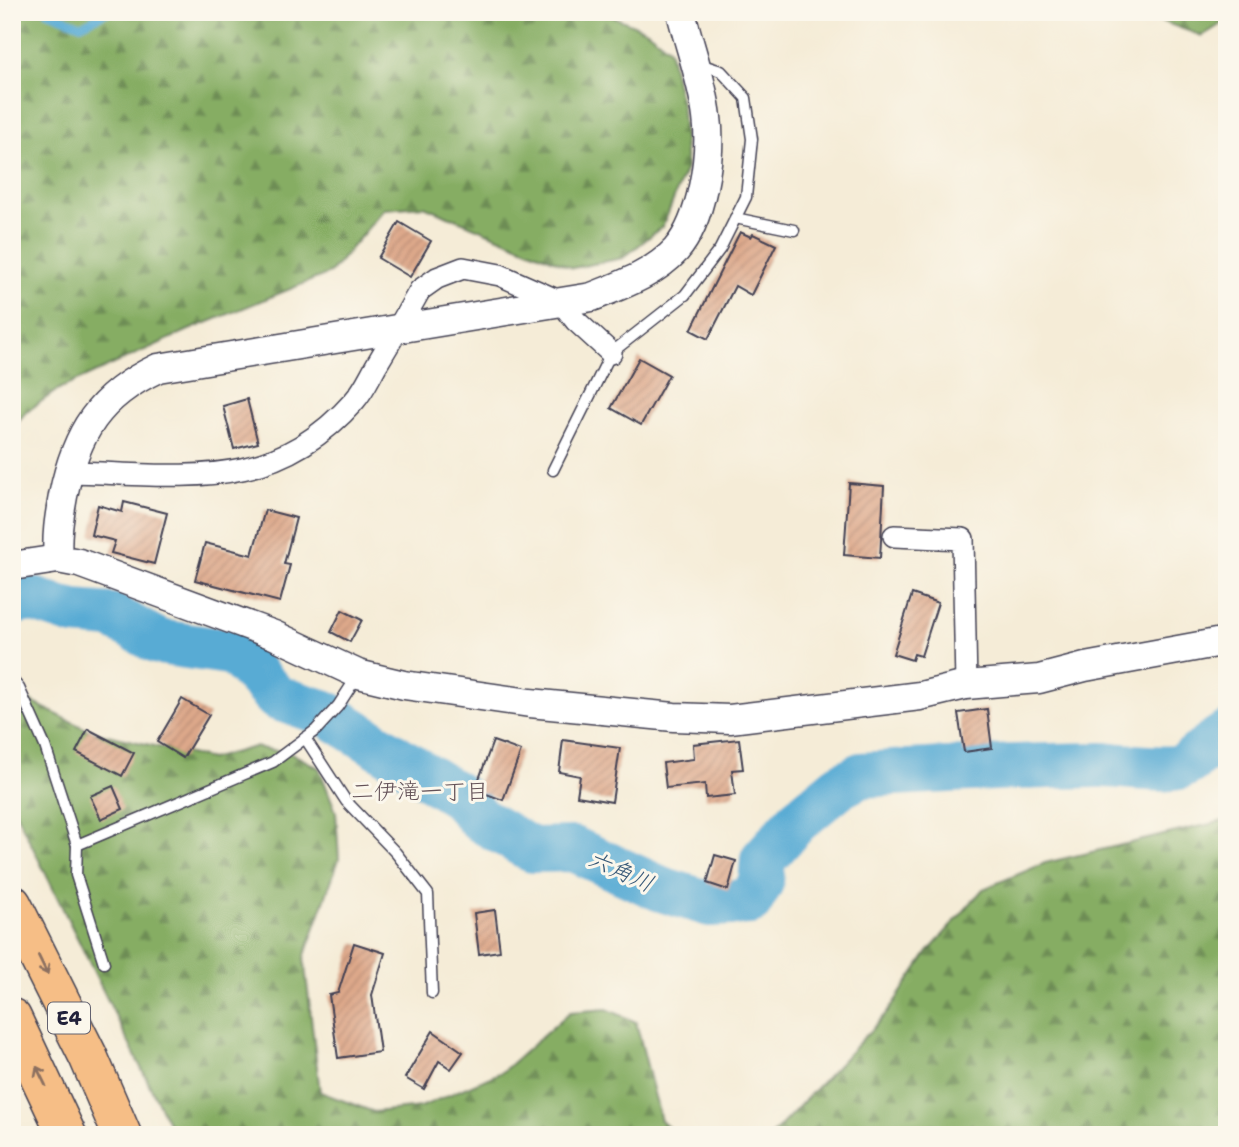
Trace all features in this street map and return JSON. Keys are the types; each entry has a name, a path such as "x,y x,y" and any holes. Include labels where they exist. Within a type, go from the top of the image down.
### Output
{"highway":[{"name":"E4","path":"12,904 88,1056 122,1135"},
{"name":"E4","path":"12,1018 66,1135"}],"street":[{"path":"58,559 56,533 68,472 80,438 96,412 135,379 158,368 592,297 645,275 676,250 696,215 705,171 707,117 682,14"},
{"path":"68,472 212,475 244,471 272,461 329,426 357,399 420,290 437,278 463,268 500,275 561,302 576,321 611,353"},
{"path":"894,536 963,539 966,685"},
{"path":"12,566 58,559 79,563 274,635 358,674 404,685 530,703 674,717 730,719 920,695 966,685 1039,678 1227,641"}],"lane":[{"path":"553,470 611,353 685,295 720,249 746,197 752,139 746,98 721,71 693,62"},
{"path":"736,218 794,230"},
{"path":"77,845 273,762 305,738 338,706 358,674"},
{"path":"12,680 19,688 45,746 77,845 76,875 104,963"},
{"path":"305,738 346,801 396,853 428,894 432,993"}],"green space":[{"path":"12,12 602,12 646,30 669,48 682,109 686,168 663,226 623,258 573,268 424,206 384,209 330,273 189,330 59,389 25,413 12,429"},
{"path":"1148,12 1227,12 1227,21 1202,36 1152,18"},
{"path":"12,692 90,731 211,759 254,747 291,753 319,768 336,812 339,859 304,958 320,1092 374,1112 421,1107 502,1072 570,1012 607,1009 636,1022 661,1121 677,1135 174,1135 12,805"},
{"path":"1227,820 1227,1135 772,1135 887,1013 928,952 983,889 1045,863"}],"building":[{"path":"399,222 431,241 410,277 378,258"},
{"path":"740,232 751,237 753,234 776,245 751,295 735,286 708,339 691,330"},
{"path":"639,358 669,375 641,425 611,408"},
{"path":"247,399 258,443 234,449 223,406"},
{"path":"849,483 884,486 880,558 844,555"},
{"path":"124,502 167,513 154,564 111,553 115,541 91,535 98,505 122,512"},
{"path":"265,510 296,518 284,564 290,565 280,602 195,580 205,543 252,555"},
{"path":"912,594 938,603 921,656 914,654 912,660 893,654"},
{"path":"342,610 362,620 350,642 331,632"},
{"path":"182,699 209,715 183,758 157,742"},
{"path":"987,709 992,748 964,752 958,713"},
{"path":"88,729 134,753 122,776 76,752"},
{"path":"739,739 743,769 732,770 735,795 706,798 705,784 666,788 663,763 694,759 693,744"},
{"path":"563,740 620,748 612,802 577,796 580,776 559,772"},
{"path":"493,741 521,751 503,800 475,790"},
{"path":"113,786 123,809 101,819 90,796"},
{"path":"715,855 736,861 728,890 707,883"},
{"path":"495,910 500,951 479,954 474,913"},
{"path":"354,943 385,953 372,995 380,1052 338,1058 329,995 338,993"},
{"path":"433,1031 463,1052 451,1069 439,1061 424,1089 405,1078"}],"waterway":[{"path":"48,12 81,25 108,12"},
{"name":"六角川","path":"12,602 31,599 74,613 112,616 159,642 235,653 277,698 326,713 460,797 479,819 532,850 573,849 661,889 710,904 750,902 761,882 763,859 797,821 838,787 861,775 980,768 1108,765 1179,767 1227,734"}],"district":[{"name":"二伊滝一丁目","path":"420,791"}]}
